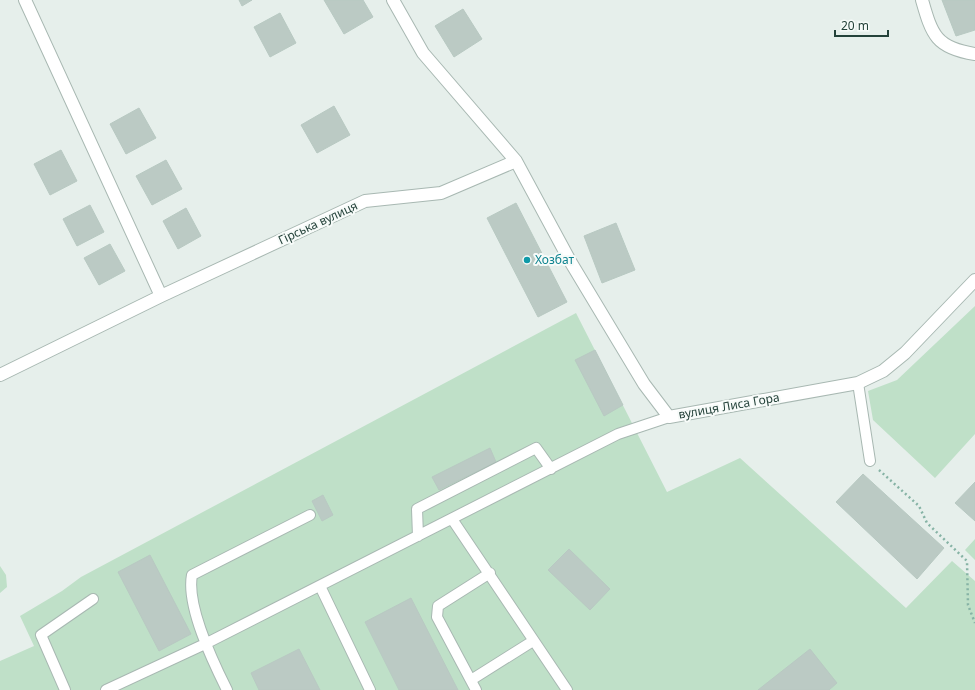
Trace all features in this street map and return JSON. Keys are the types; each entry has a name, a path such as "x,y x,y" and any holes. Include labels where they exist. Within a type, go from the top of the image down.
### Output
{"street":[{"path":"25,0 161,296"},
{"path":"393,0 423,54 516,161"},
{"path":"922,0 930,28 938,41 955,50 975,54"},
{"name":"Гірська вулиця","path":"0,375 161,296 365,200 441,193 516,161"},
{"name":"вулиця Лиса Гора","path":"516,161 570,261 644,384 669,417 858,383 883,371 905,353 975,280"}],"lane":[{"path":"858,383 870,461"},
{"path":"106,690 205,644 618,434 669,417"},
{"path":"418,536 417,509 536,448 551,469"},
{"path":"227,690 205,644 190,586 192,575 310,515"},
{"path":"452,519 490,573 533,641 567,690"},
{"path":"476,690 437,617 438,606 490,573"},
{"path":"320,586 370,690"},
{"path":"65,690 42,635 93,599"},
{"path":"471,680 533,641"}],"path":[{"path":"870,461 919,506 927,523 967,561 968,605 975,623"}],"green space":[{"path":"975,306 975,434 935,478 873,420 868,391 897,380"},
{"path":"576,313 667,492 740,458 906,608 952,561 975,581 975,690 0,690 0,661 34,646 20,616 62,591 81,577"},
{"path":"975,539 975,560 965,550"},
{"path":"0,566 6,575 7,587 0,593"}],"building":[{"path":"239,0 252,0 242,6"},
{"path":"324,0 363,0 373,17 344,34"},
{"path":"942,0 975,0 975,30 956,36"},
{"path":"463,9 482,39 454,57 435,26"},
{"path":"280,13 296,43 270,57 254,27"},
{"path":"334,106 350,135 317,153 301,125"},
{"path":"139,108 156,138 126,154 110,124"},
{"path":"61,150 77,181 50,195 34,164"},
{"path":"166,160 182,189 152,205 136,176"},
{"name":"Хозбат","path":"516,203 567,302 538,317 487,218"},
{"path":"90,205 104,232 77,246 63,219"},
{"path":"186,208 201,236 178,249 163,221"},
{"path":"616,223 635,270 602,283 584,236"},
{"path":"110,244 125,271 99,285 84,258"},
{"path":"595,350 623,405 604,416 575,360"},
{"path":"490,448 496,462 439,490 432,477"},
{"path":"863,474 944,548 917,579 836,502"},
{"path":"975,482 975,521 955,503"},
{"path":"323,495 333,515 322,521 312,501"},
{"path":"569,549 610,589 590,610 548,570"},
{"path":"150,555 191,634 159,651 118,572"},
{"path":"411,598 458,690 399,690 365,622"},
{"path":"299,649 320,690 259,690 251,673"},
{"path":"810,649 837,683 829,690 758,690"}],"place":[{"name":"Хозбат","path":"527,260"}]}
